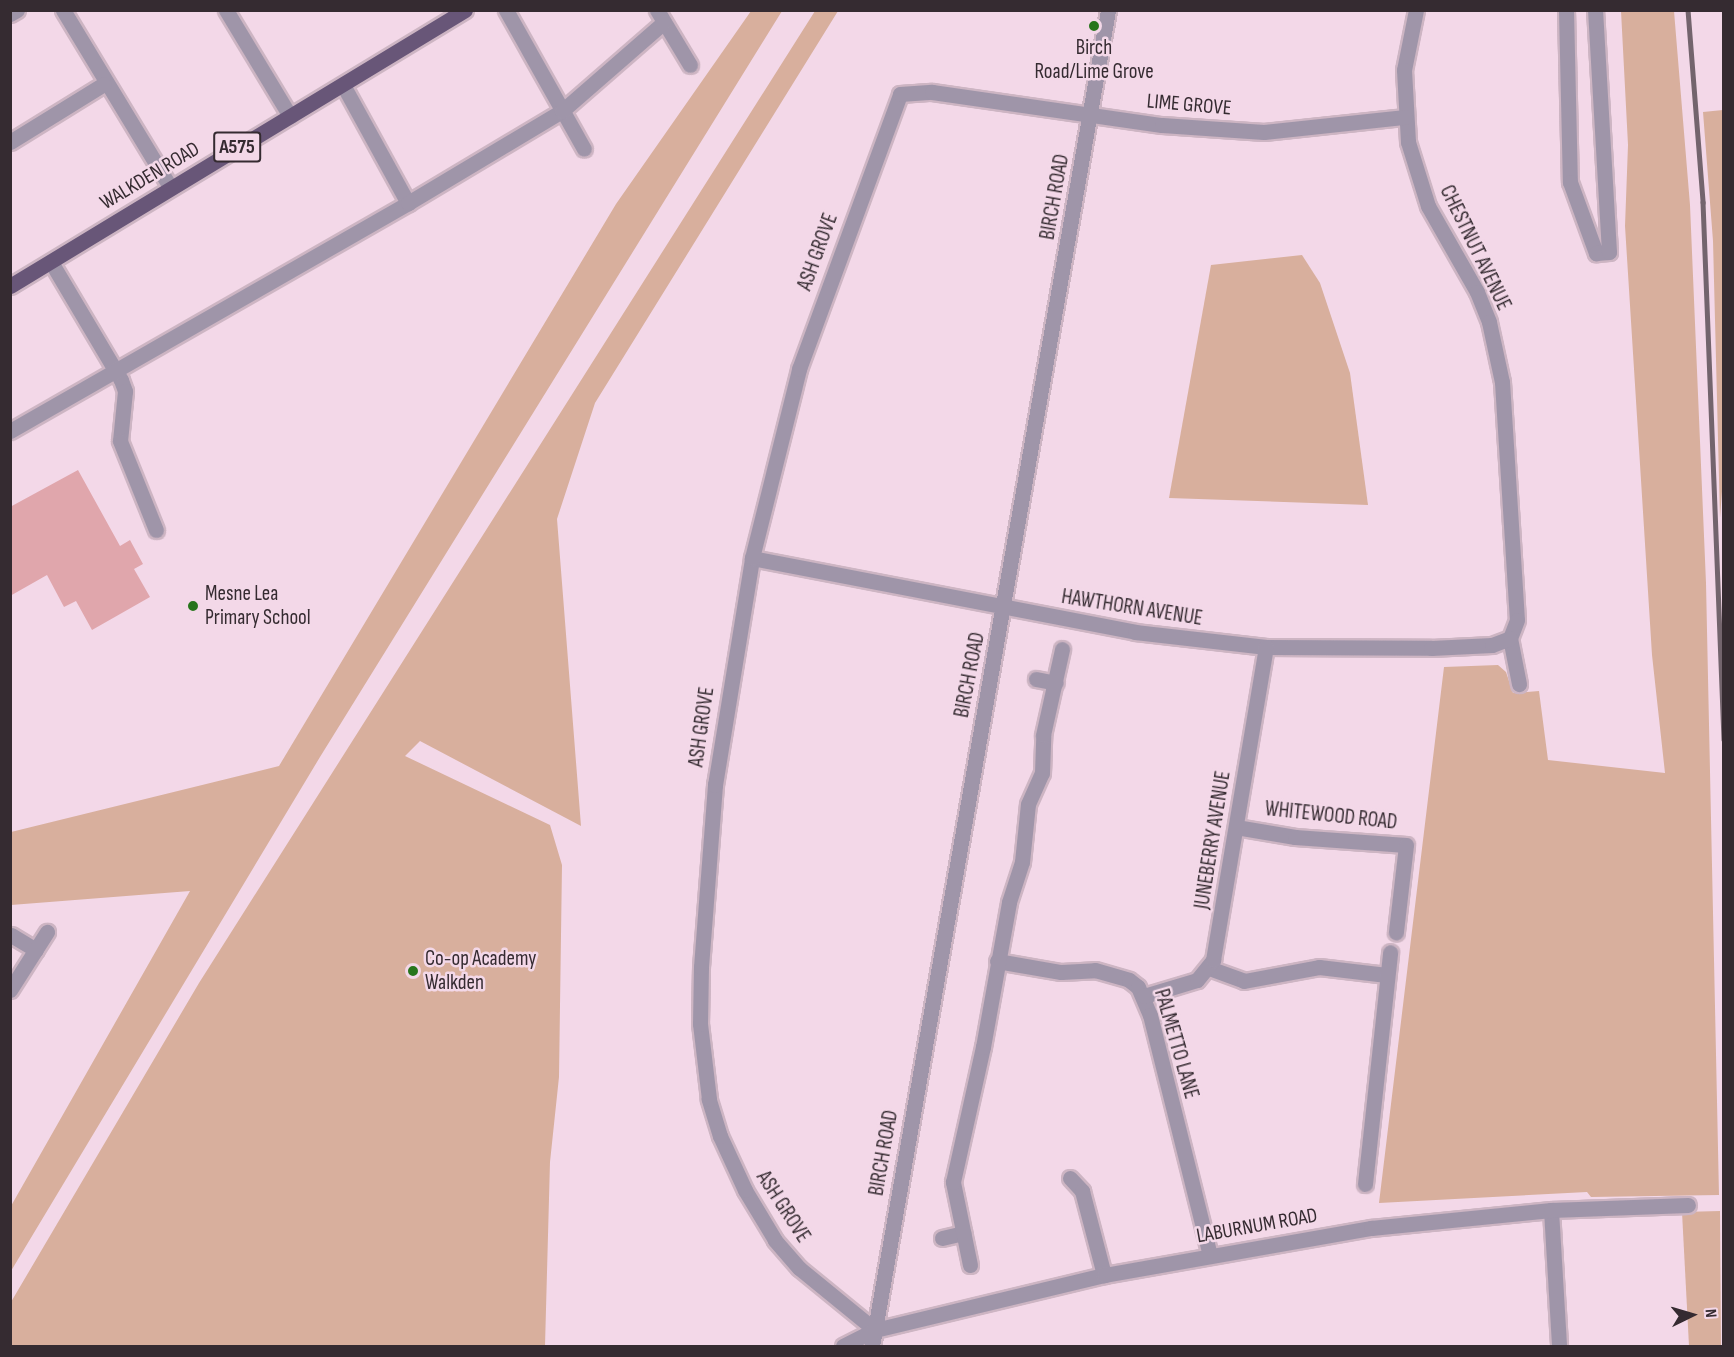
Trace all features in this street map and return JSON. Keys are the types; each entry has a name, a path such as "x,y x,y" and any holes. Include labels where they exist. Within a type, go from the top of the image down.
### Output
{"main road":[{"name":"WALKDEN ROAD","path":"10,286 465,10"}],"street":[{"path":"10,14 17,10"},
{"path":"63,10 104,84 170,187"},
{"path":"226,10 290,116"},
{"path":"506,10 584,149"},
{"name":"BIRCH ROAD","path":"872,1347 957,850 1005,608 1108,10"},
{"name":"CHESTNUT AVENUE","path":"1416,10 1404,70 1405,117 1413,163 1428,206 1477,292 1497,352 1516,620 1510,638 1520,684"},
{"path":"1566,10 1570,182 1596,253 1609,252 1595,10"},
{"path":"10,431 408,203 562,111 660,16 690,65"},
{"path":"10,142 104,84"},
{"path":"343,85 408,203"},
{"name":"LIME GROVE","path":"900,94 932,92 1162,125 1264,132 1405,117"},
{"name":"ASH GROVE","path":"874,1330 828,1295 775,1240 745,1190 720,1136 705,1076 700,967 712,820 725,711 752,558 799,369 900,94"},
{"path":"51,262 125,391 120,441 156,530"},
{"name":"HAWTHORN AVENUE","path":"752,558 1136,632 1266,647 1441,647 1492,645 1510,638"},
{"name":"JUNEBERRY AVENUE","path":"1209,968 1236,827 1266,647"},
{"path":"970,1265 952,1182 983,1047 1009,902 1022,862 1028,804 1042,774 1043,735 1062,649"},
{"path":"1036,680 1056,683"},
{"name":"WHITEWOOD ROAD","path":"1236,827 1295,837 1406,845 1396,932"},
{"path":"10,990 47,932"},
{"path":"11,935 36,950"},
{"path":"1365,1184 1390,951"},
{"name":"PALMETTO LANE","path":"997,961 1061,972 1113,974 1130,980 1144,996 1210,1255"},
{"path":"1144,996 1197,980 1209,968 1244,981 1319,968 1387,975"},
{"path":"1070,1178 1082,1191 1104,1275"},
{"name":"LABURNUM ROAD","path":"843,1347 874,1330 1104,1275 1210,1255 1371,1228 1551,1210 1688,1205"},
{"path":"1551,1210 1559,1347"},
{"path":"942,1238 963,1233"}],"shaded area":[{"path":"751,11 782,11 320,757 11,1271 11,1206 190,891 11,905 11,832 279,766 616,204"},
{"name":"Co-op Academy Walkden","path":"815,11 838,11 595,403 557,519 581,826 420,741 405,756 550,825 562,865 559,1077 550,1162 545,1346 11,1346 11,1302 199,983"},
{"path":"1621,11 1674,11 1690,205 1706,583 1719,1195 1591,1197 1587,1192 1379,1203 1444,667 1498,665 1506,672 1513,693 1539,691 1548,760 1665,773 1652,655 1625,226 1628,145"},
{"path":"1723,110 1724,465 1720,518 1713,241 1703,112"},
{"path":"1302,255 1320,283 1350,373 1368,505 1169,498 1211,265"},
{"path":"1720,1211 1721,1346 1689,1346 1682,1212"}],"building":[{"path":"78,470 120,546 130,540 143,564 134,569 150,597 92,630 76,601 64,607 47,575 10,596 10,507"}],"railway":[{"path":"1688,10 1703,202 1724,740"}],"place":[{"name":"Birch Road/Lime Grove","path":"1094,26"},
{"name":"Mesne Lea Primary School","path":"193,606"},
{"name":"Co-op Academy Walkden","path":"413,971"}]}
